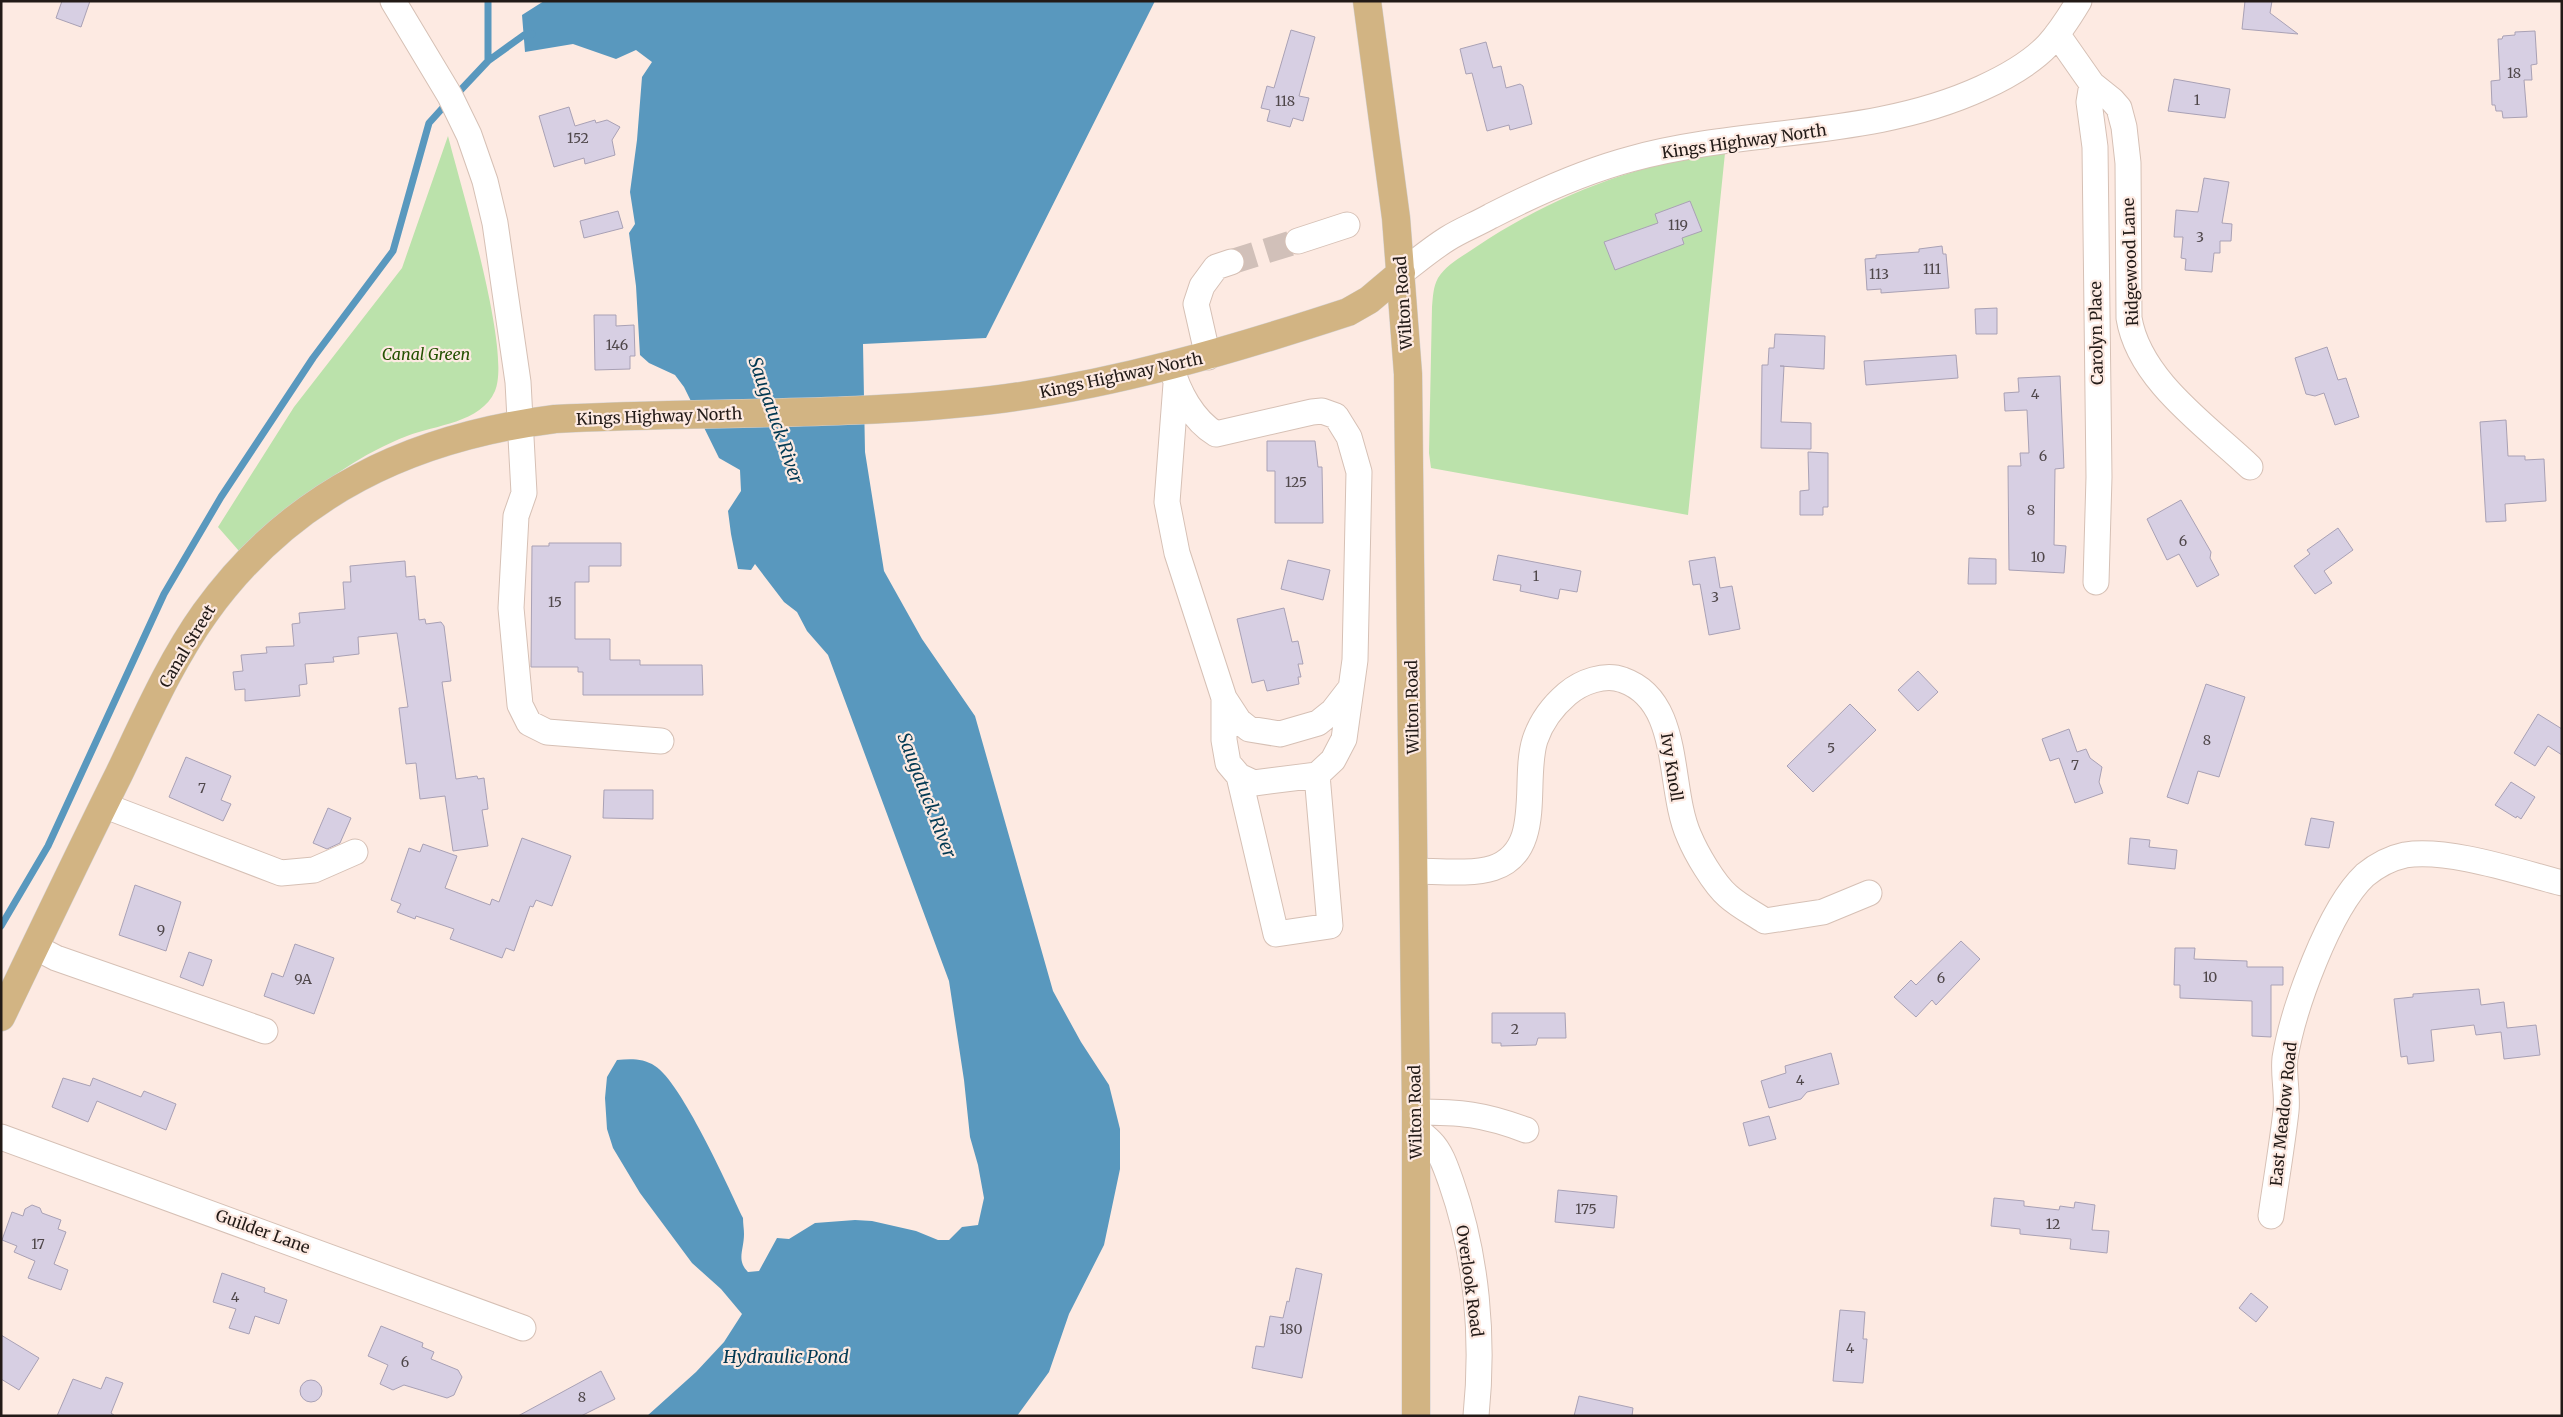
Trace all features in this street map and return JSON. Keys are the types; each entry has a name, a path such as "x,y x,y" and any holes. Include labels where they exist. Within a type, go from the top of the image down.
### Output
{"main road":[{"name":"Wilton Road","path":"1367,1 1401,273 1408,374 1416,1121 1416,1416"},
{"name":"Kings Highway North","path":"520,424 570,418 878,409 957,403 1173,375 1208,357 1348,312 1369,300 1401,273"},
{"name":"Canal Street","path":"1,1017 103,805 186,643 219,595 260,551 321,501 390,461 452,439 520,424"}],"street":[{"path":"393,1 424,52 466,129 483,172 495,223 514,342 524,493 516,516 511,608 520,705 529,723 547,732 661,742"},
{"name":"Kings Highway North","path":"1401,273 1448,238 1524,200 1580,175 1663,151 1695,145 1836,129 1933,106 1972,93 2007,75 2032,59 2057,34 2078,1"},
{"name":"Ridgewood Lane","path":"2057,34 2092,84 2119,108 2124,127 2128,162 2129,318 2136,343 2157,378 2250,467"},
{"name":"Carolyn Place","path":"2092,84 2089,102 2095,148 2099,477 2096,582"},
{"path":"1298,241 1347,225"},
{"path":"1208,357 1196,304 1202,286 1216,267 1231,262"},
{"path":"1173,375 1166,502 1177,553 1224,698 1239,721 1249,729 1280,734 1318,723 1332,711 1350,689"},
{"path":"1173,375 1202,426 1216,434 1312,412 1330,413 1336,416 1344,426 1356,455 1359,472 1355,660 1344,739 1333,760 1317,775 1254,783 1239,776 1228,763 1224,740 1224,698"},
{"name":"Ivy Knoll","path":"1414,871 1490,868 1514,857 1523,840 1533,749 1543,722 1557,704 1580,685 1596,679 1615,677 1632,683 1647,695 1661,714 1669,736 1679,810 1689,837 1727,895 1765,921 1823,912 1869,893"},
{"path":"1239,776 1276,934 1330,926 1317,775"},
{"path":"103,805 281,874 314,870 355,852"},
{"name":"East Meadow Road","path":"2271,1216 2286,1110 2285,1062 2291,1034 2315,961 2341,908 2355,887 2365,876 2388,861 2400,856 2419,854 2475,861 2562,883"},
{"path":"35,947 56,958 265,1032"},
{"path":"1416,1121 1461,1112 1498,1120 1526,1130"},
{"name":"Overlook Road","path":"1416,1121 1442,1159 1460,1208 1477,1316 1480,1372 1476,1416"},
{"name":"Guilder Lane","path":"1,1136 523,1328"}],"green space":[{"name":"Canal Green","path":"448,136 473,227 491,306 497,341 498,371 495,391 488,402 468,416 407,436 361,458 298,502 239,551 218,527 294,407 402,268"},
{"path":"1725,153 1688,515 1431,468 1429,453 1432,307 1435,285 1442,273 1455,261 1504,229 1564,198 1627,174 1692,158"}],"water":[{"path":"544,1 1155,1 986,338 863,344 865,452 884,571 922,639 975,716 1053,991 1081,1042 1109,1085 1120,1129 1120,1169 1104,1245 1069,1314 1049,1372 1017,1416 647,1416 696,1372 724,1342 742,1314 721,1289 692,1263 640,1193 613,1148 607,1129 605,1098 607,1077 617,1060 627,1059 650,1063 666,1076 678,1092 703,1136 743,1218 744,1240 741,1259 744,1268 748,1272 759,1271 777,1238 789,1239 815,1223 855,1220 872,1221 916,1231 938,1240 949,1240 962,1227 978,1225 984,1198 978,1165 970,1137 964,1080 949,981 828,655 807,631 797,612 784,602 755,564 751,570 738,569 728,511 741,491 740,470 719,458 684,387 675,375 649,363 640,355 636,286 629,233 635,224 630,192 637,140 642,77 652,62 636,50 616,59 573,44 525,52 522,15"}],"building":[{"path":"62,1 90,1 81,27 56,18"},
{"path":"2245,1 2272,1 2270,13 2298,34 2242,29"},
{"path":"1291,30 1315,37 1299,96 1309,98 1303,121 1293,118 1290,127 1267,121 1270,110 1261,108 1267,86 1274,88"},
{"path":"2535,31 2537,64 2531,65 2532,80 2524,80 2527,117 2503,118 2502,111 2496,111 2495,105 2492,105 2491,81 2500,80 2498,39 2502,39 2503,36 2515,35 2515,32"},
{"path":"1486,42 1493,68 1501,66 1506,88 1520,84 1523,86 1532,124 1510,130 1509,125 1487,131 1472,73 1466,74 1460,49"},
{"path":"2174,79 2230,89 2225,118 2168,111"},
{"path":"569,107 575,126 595,120 596,123 607,120 620,127 612,140 615,155 585,164 584,158 554,167 539,116"},
{"path":"2204,178 2229,182 2222,223 2232,224 2231,241 2220,241 2220,253 2214,253 2212,272 2185,270 2186,259 2181,258 2183,237 2174,237 2176,210 2198,212"},
{"path":"1690,201 1702,231 1682,238 1684,244 1615,270 1604,242 1658,223 1655,214"},
{"path":"618,211 623,228 584,238 580,221"},
{"path":"1942,246 1943,254 1946,254 1949,288 1881,293 1881,289 1867,290 1865,259 1876,258 1876,255 1919,252 1919,249"},
{"path":"1997,308 1997,334 1976,334 1975,309"},
{"path":"594,315 616,315 616,326 634,325 635,356 630,356 630,369 595,370"},
{"path":"1775,334 1825,336 1824,369 1784,366 1781,422 1811,423 1811,449 1761,448 1762,365 1768,365 1769,348 1774,348"},
{"path":"2327,347 2338,380 2346,378 2359,417 2335,425 2324,393 2315,396 2306,394 2295,358"},
{"path":"1956,355 1958,378 1866,385 1864,361"},
{"path":"2060,376 2064,468 2055,469 2054,545 2066,546 2064,573 2009,570 2008,466 2021,466 2020,453 2029,453 2027,410 2005,411 2004,393 2019,392 2018,378"},
{"path":"2506,420 2508,456 2525,456 2525,460 2544,459 2546,501 2505,504 2506,521 2486,522 2480,422"},
{"path":"1267,441 1315,441 1318,467 1322,467 1323,523 1275,523 1275,471 1267,471"},
{"path":"1808,452 1828,453 1828,507 1823,507 1823,515 1800,515 1800,491 1809,490"},
{"path":"2181,500 2211,552 2210,558 2219,575 2197,587 2179,554 2167,560 2147,519"},
{"path":"2338,528 2353,550 2324,571 2332,583 2315,594 2294,566 2310,554 2307,550"},
{"path":"549,543 621,543 621,566 589,566 589,582 575,582 575,639 610,639 610,660 640,660 640,665 702,665 703,695 583,695 583,672 578,672 578,667 531,667 532,546 549,546"},
{"path":"1498,555 1581,571 1577,592 1560,589 1558,599 1520,591 1521,585 1493,580"},
{"path":"1715,557 1720,588 1732,586 1740,629 1709,635 1700,584 1693,585 1689,561"},
{"path":"1969,558 1996,559 1996,584 1968,584"},
{"path":"1288,560 1330,570 1323,600 1281,589"},
{"path":"405,561 406,577 415,576 419,620 425,619 426,624 441,622 444,626 451,681 442,682 456,779 477,776 478,779 484,778 488,809 482,810 488,846 453,851 445,796 420,799 416,763 406,764 399,708 408,707 397,633 358,637 359,654 333,657 334,662 305,664 307,684 299,685 300,696 245,701 245,689 235,690 233,672 243,671 241,655 267,653 266,647 294,646 292,624 300,623 299,613 345,609 343,582 351,582 350,566"},
{"path":"1284,608 1292,642 1298,641 1303,664 1298,664 1301,677 1298,677 1299,684 1267,691 1264,680 1252,683 1237,619"},
{"path":"1918,671 1938,692 1918,711 1898,690"},
{"path":"2206,684 2245,697 2219,777 2198,771 2188,804 2167,797"},
{"path":"1850,704 1876,730 1813,792 1787,766"},
{"path":"2538,714 2562,729 2562,755 2548,746 2535,766 2514,753"},
{"path":"2069,729 2077,752 2086,749 2090,758 2102,767 2099,782 2103,793 2075,803 2059,758 2050,761 2042,739"},
{"path":"186,757 231,776 221,800 231,804 223,821 169,797"},
{"path":"2511,782 2535,797 2521,819 2495,805"},
{"path":"604,790 653,790 653,819 603,818"},
{"path":"328,808 351,818 340,843 327,849 313,843"},
{"path":"2311,818 2334,822 2329,848 2305,845"},
{"path":"522,838 571,856 552,906 536,900 533,907 530,906 514,951 506,948 502,958 450,939 454,929 416,916 415,919 397,912 401,904 391,900 409,848 420,852 423,844 457,856 445,888 490,905 492,899 499,902"},
{"path":"2130,838 2150,840 2149,847 2177,850 2175,869 2128,864"},
{"path":"135,885 181,902 166,951 119,935"},
{"path":"1961,941 1980,959 1936,1005 1932,1000 1916,1017 1894,997 1911,980 1916,985"},
{"path":"295,944 334,958 314,1014 264,996 272,973 283,977"},
{"path":"2175,948 2195,948 2194,959 2247,961 2247,967 2283,967 2283,985 2271,985 2271,1037 2252,1036 2252,1001 2180,998 2180,985 2174,985"},
{"path":"189,952 212,960 203,986 180,977"},
{"path":"2479,989 2481,1005 2504,1002 2507,1028 2536,1025 2540,1055 2504,1059 2501,1032 2476,1035 2474,1025 2431,1030 2434,1061 2408,1064 2407,1056 2401,1057 2394,999 2413,997 2413,994"},
{"path":"1492,1013 1565,1013 1566,1038 1538,1038 1536,1045 1501,1046 1501,1043 1492,1043"},
{"path":"1831,1053 1839,1084 1807,1092 1801,1099 1769,1108 1761,1081 1786,1073 1785,1066"},
{"path":"63,1078 90,1086 93,1078 141,1097 144,1091 176,1104 166,1130 97,1101 88,1122 52,1107"},
{"path":"1769,1116 1776,1139 1749,1146 1743,1123"},
{"path":"1558,1190 1617,1196 1614,1228 1555,1222"},
{"path":"1994,1198 2024,1201 2024,1206 2059,1210 2060,1206 2074,1208 2075,1202 2095,1205 2092,1230 2109,1231 2107,1253 2070,1249 2071,1239 2020,1234 2020,1229 1991,1226"},
{"path":"32,1205 40,1208 42,1213 61,1220 58,1229 66,1232 54,1264 68,1270 61,1290 28,1278 35,1261 14,1252 17,1246 2,1240 12,1212 23,1216 25,1209"},
{"path":"1296,1268 1322,1274 1302,1378 1252,1368 1256,1346 1264,1347 1270,1316 1283,1318 1287,1301 1289,1302"},
{"path":"222,1273 265,1288 264,1292 287,1300 279,1324 255,1316 249,1334 229,1328 236,1309 213,1302"},
{"path":"2251,1293 2268,1307 2256,1322 2239,1308"},
{"path":"1840,1310 1865,1312 1863,1339 1867,1339 1863,1383 1833,1381"},
{"path":"381,1326 423,1343 422,1347 434,1352 431,1359 458,1370 462,1377 454,1395 447,1398 404,1385 393,1390 380,1384 388,1365 368,1356"},
{"path":"1,1335 39,1358 19,1390 1,1379"},
{"path":"601,1371 615,1399 581,1416 518,1416"},
{"path":"106,1377 123,1383 111,1413 115,1416 57,1416 73,1379 101,1389"},
{"path":"311,1380 319,1383 322,1391 319,1399 311,1402 303,1399 300,1391 303,1383"},
{"path":"1579,1396 1633,1408 1632,1416 1574,1416"}],"waterway":[{"path":"456,95 488,61 488,1"},
{"path":"488,61 524,35 532,34"},
{"path":"1,926 48,846 164,594 221,497 313,358 393,251 429,123 448,102"}],"tunnel":[{"path":"1231,262 1298,241"}],"water label":[{"name":"Saugatuck River","path":"776,420"},
{"name":"Saugatuck River","path":"927,795"},
{"name":"Hydraulic Pond","path":"786,1356"}]}
